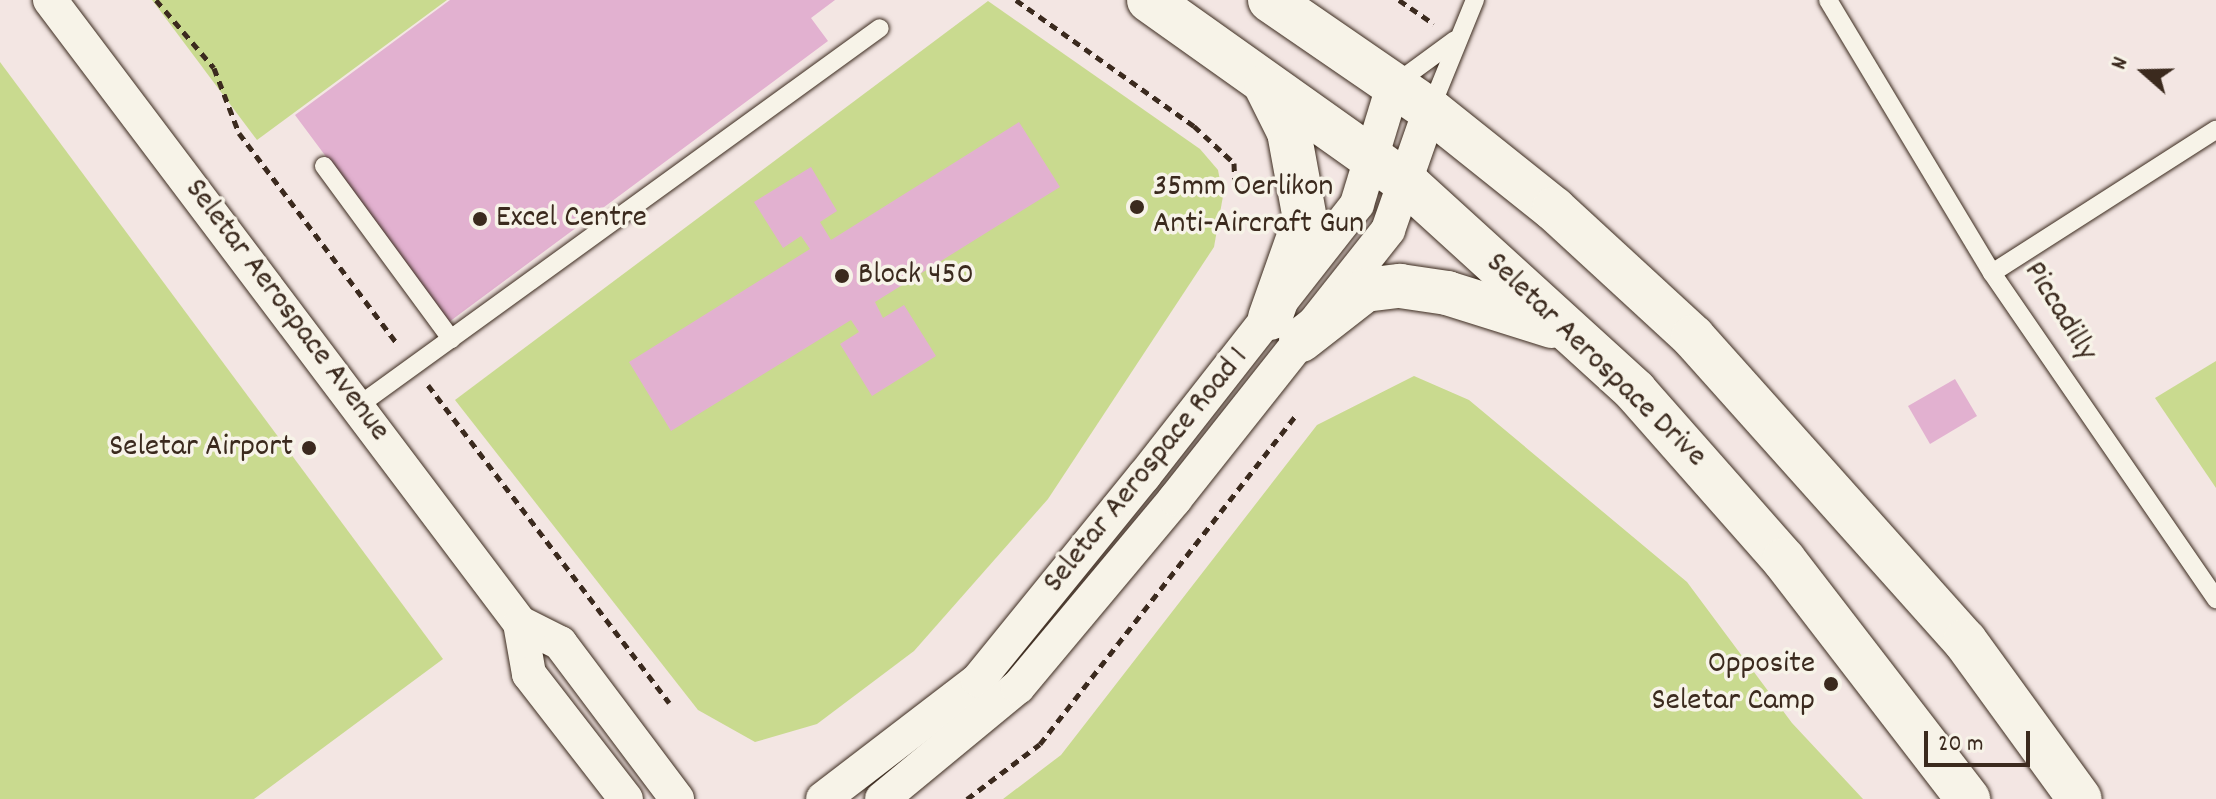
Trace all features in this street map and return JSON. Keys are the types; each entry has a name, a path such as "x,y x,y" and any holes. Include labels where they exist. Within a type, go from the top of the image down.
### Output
{"street":[{"name":"Seletar Aerospace Avenue","path":"50,0 520,623 560,643 671,791"},
{"name":"Seletar Aerospace Drive","path":"1149,0 1409,185 1687,442 1968,799"},
{"path":"1270,0 1430,110 1554,209 1693,337 1965,641 2080,799"},
{"path":"1265,83 1289,132 1305,219 1286,329"},
{"name":"Seletar Aerospace Road 1","path":"882,799 1018,687 1286,329 1357,204 1373,161 1393,86"},
{"name":"Seletar Aerospace Road 1","path":"823,799 978,680 1286,329 1388,230 1409,185 1430,110"},
{"path":"1286,329 1365,290 1400,286 1447,293 1570,332"},
{"name":"Seletar Aerospace Avenue","path":"520,623 529,674 626,799"},
{"path":"671,791 702,799"}],"lane":[{"path":"1430,110 1456,39 1475,0"},
{"path":"1828,0 1992,273"},
{"path":"358,406 880,28"},
{"path":"1393,86 1456,39"},
{"name":"Piccadilly","path":"2216,130 1992,273 2216,599"},
{"path":"324,166 451,339"}],"path":[{"path":"1016,0 1194,126 1234,163 1235,188"},
{"path":"1399,0 1456,39"},
{"path":"967,799 1040,744 1295,417"}],"green space":[{"path":"152,0 447,0 257,140"},
{"path":"988,1 1200,149 1218,170 1223,196 1214,247 1048,499 914,651 817,724 755,742 698,710 455,400"},
{"path":"0,62 443,659 254,799 0,799"},
{"path":"2216,361 2216,488 2155,398"},
{"path":"1414,376 1469,400 1687,582 1792,723 1863,799 1003,799 1061,755 1317,425"}],"building":[{"name":"Excel Centre","path":"450,0 835,0 811,18 828,41 449,322 295,115"},
{"name":"Block 450","path":"1019,122 1060,187 875,302 883,318 904,305 936,356 872,396 840,344 859,332 851,320 671,431 629,362 810,249 801,236 783,248 754,202 811,167 837,211 820,222 831,240"},
{"path":"1955,379 1977,416 1930,444 1908,406"}],"place":[{"name":"35mm Oerlikon Anti-Aircraft Gun","path":"1137,207"},
{"name":"Excel Centre","path":"480,219"},
{"name":"Block 450","path":"842,276"},
{"name":"Seletar Airport","path":"309,448"},
{"name":"Opposite Seletar Camp","path":"1831,684"}]}
